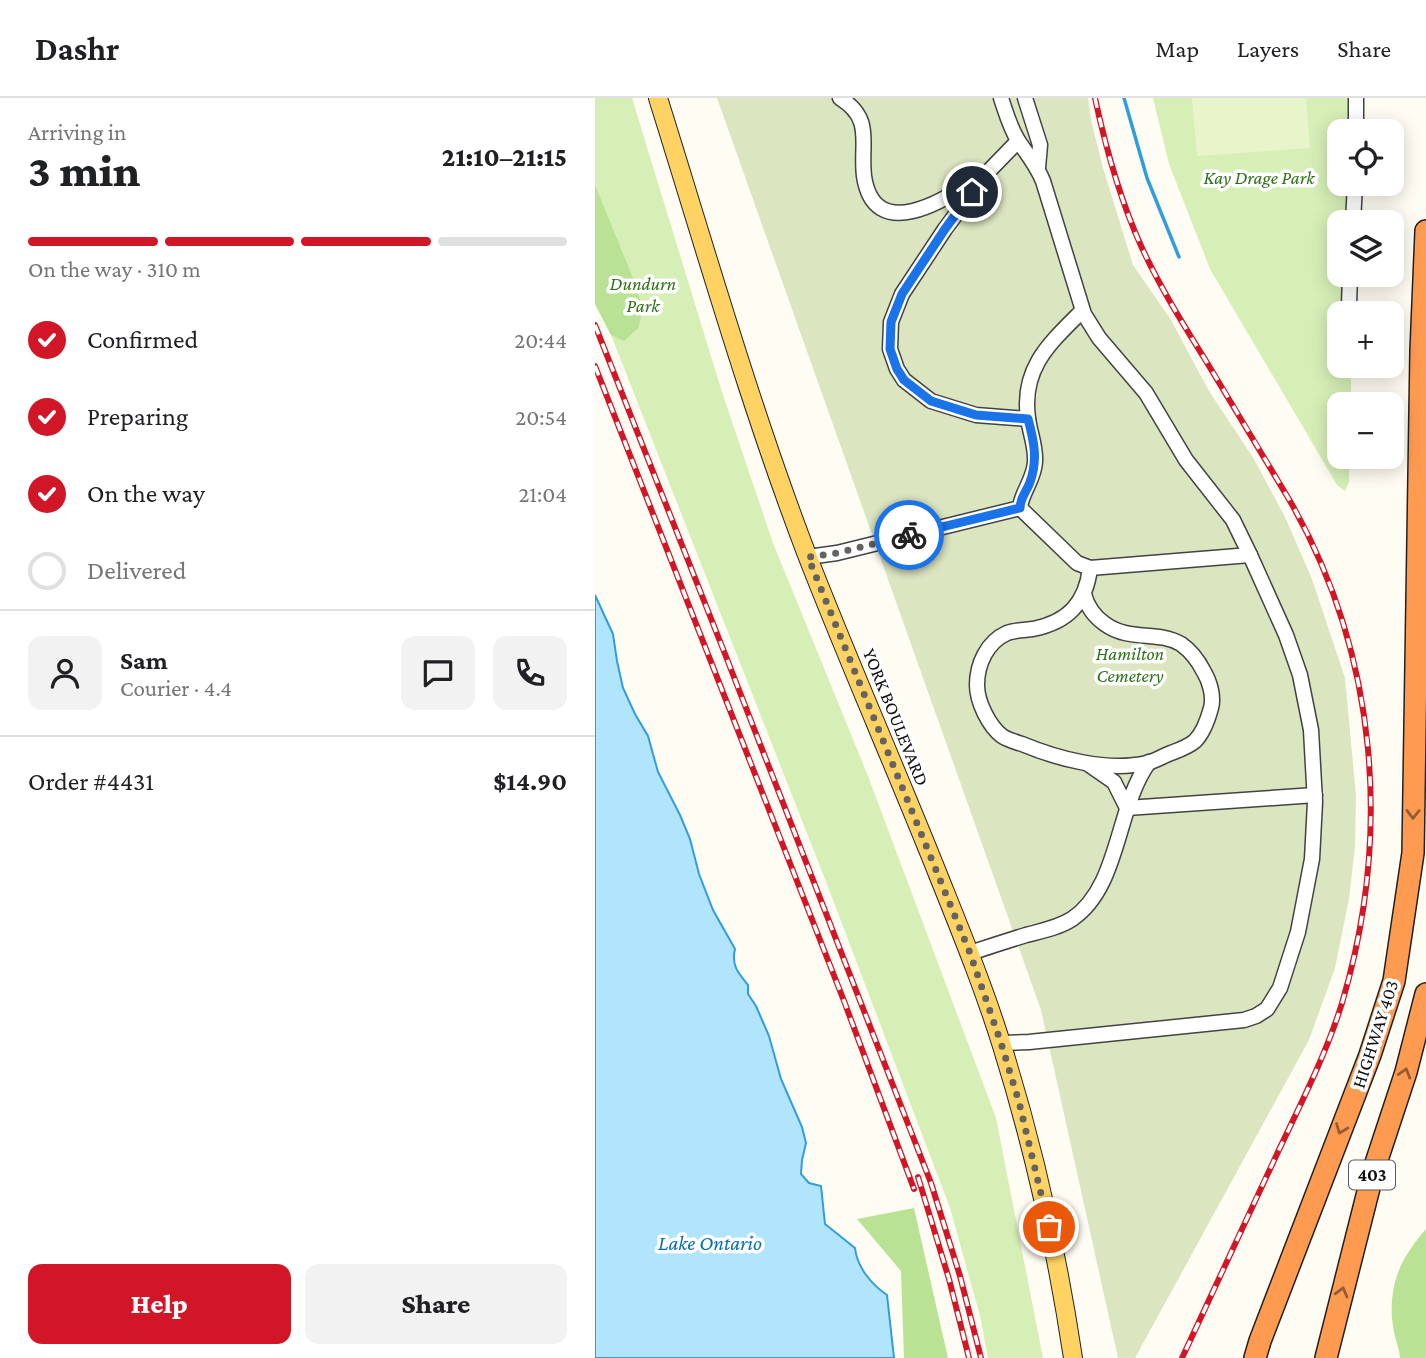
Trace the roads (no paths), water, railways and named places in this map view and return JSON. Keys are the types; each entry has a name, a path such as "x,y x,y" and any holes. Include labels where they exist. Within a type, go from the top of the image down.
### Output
{"highway":[{"name":"HIGHWAY 403","path":"1255,1358 1370,1055 1394,981 1413,853 1421,365 1426,231"},
{"name":"HIGHWAY 403","path":"1326,1358 1373,1172 1406,1072 1426,994"}],"main road":[{"name":"YORK BOULEVARD","path":"658,98 771,457 808,557 970,953 1001,1043 1044,1200 1073,1358"}],"lane":[{"path":"840,98 850,104 858,114 864,130 864,177 872,199 892,213 912,213 958,192 990,170"},
{"path":"1001,98 1018,141 1038,168 1082,311 1099,338 1146,393 1186,460 1233,520 1250,555 1286,635 1300,675 1311,730 1315,794 1313,859 1299,933 1280,988 1267,1009 1244,1020 1001,1043"},
{"path":"1025,98 1040,145 1038,168"},
{"path":"1356,98 1356,119"},
{"path":"1018,141 990,170 945,229 902,294 891,322 890,349 904,380 931,401 976,415 1028,419"},
{"path":"1082,311 1048,345 1036,362 1027,390 1035,465 1030,483 1020,500 1020,508 1077,563 1090,568 1250,555"},
{"path":"808,557 837,553 1020,508"},
{"path":"1090,568 1084,594 1075,608 1054,622 1009,632 993,642 980,662 977,687 983,712 1002,736 1045,754 1092,765 1114,782 1128,808"},
{"path":"1084,594 1097,618 1115,631 1162,638 1180,644 1198,660 1209,681 1212,705 1202,733 1193,743 1183,748 1149,762 1116,765 1086,763"},
{"path":"970,953 1059,925 1073,918 1089,904 1101,885 1135,786 1149,762"},
{"path":"1128,808 1315,794"}],"water":[{"name":"Lake Ontario","path":"595,595 613,634 623,688 648,736 658,772 690,839 699,874 713,910 735,949 736,968 748,985 748,994 769,1036 781,1079 802,1127 806,1143 801,1174 809,1183 821,1186 825,1224 855,1248 866,1274 887,1295 894,1358 595,1358"}],"waterway":[{"path":"1124,98 1147,178 1179,257"}],"railway":[{"path":"1095,98 1120,193 1149,263 1290,501 1320,560 1342,621 1358,683 1368,747 1371,811 1367,875 1358,940 1342,1003 1312,1080 1182,1358"},
{"path":"595,325 931,1183 960,1276 981,1358"},
{"path":"595,366 844,1001 914,1189"},
{"path":"918,1177 949,1279 969,1358"}],"park label":[{"name":"Kay Drage Park","path":"1259,177"},
{"name":"Dundurn Park","path":"643,294"},
{"name":"Hamilton Cemetery","path":"1130,664"}]}
